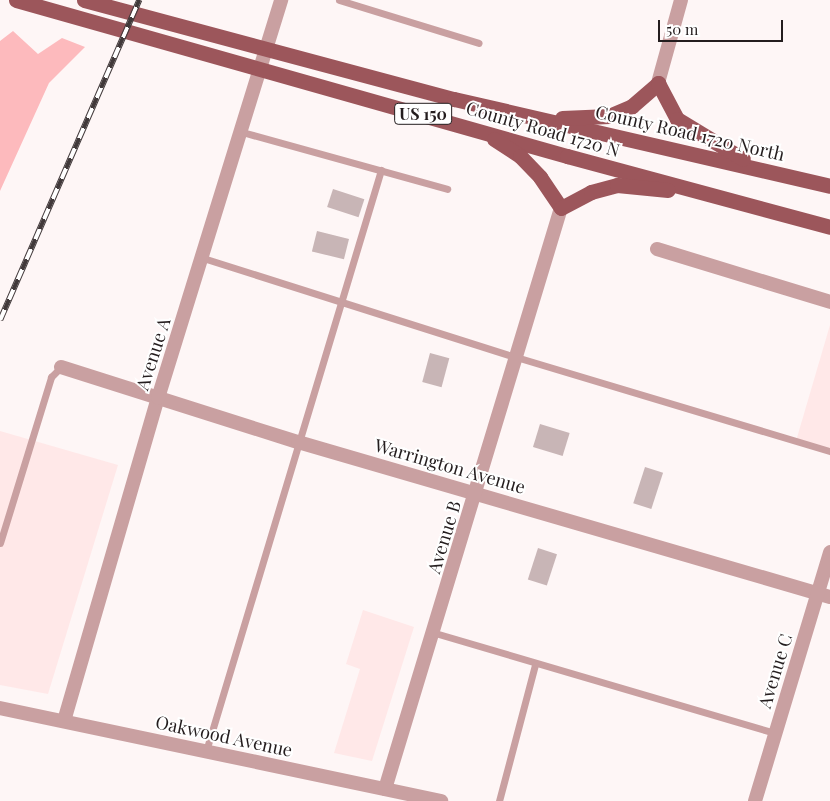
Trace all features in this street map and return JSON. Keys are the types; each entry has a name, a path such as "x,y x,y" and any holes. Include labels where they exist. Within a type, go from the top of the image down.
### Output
{"main road":[{"name":"County Road 1720 N","path":"16,0 830,227"},
{"name":"County Road 1720 N","path":"84,0 359,74 541,118"},
{"path":"541,118 609,116 632,106 658,83 677,120 688,129 760,168"},
{"name":"County Road 1720 North","path":"541,118 830,186"},
{"path":"480,130 520,156 540,177 561,208 591,192 617,185 716,196"}],"street":[{"name":"Avenue A","path":"64,721 158,398 242,132 281,0"},
{"path":"658,83 681,0"},
{"name":"Avenue B","path":"385,789 477,493 561,208"},
{"path":"657,249 830,302"},
{"name":"Warrington Avenue","path":"62,367 298,442 824,595"},
{"name":"Avenue C","path":"755,801 775,733 824,595 830,552"},
{"name":"Oakwood Avenue","path":"0,708 441,801"}],"lane":[{"path":"339,0 479,43"},
{"path":"242,132 447,188"},
{"path":"206,751 381,170"},
{"path":"203,258 516,357 830,451"},
{"path":"0,543 51,376 62,367"},
{"path":"434,632 535,665 775,733"},
{"path":"499,801 535,665"}],"shaded area":[{"path":"13,31 38,54 62,38 85,47 49,83 0,191 0,41"},
{"path":"830,325 830,451 796,441"},
{"path":"0,431 118,465 48,694 0,685"},
{"path":"363,610 414,627 372,761 334,753 360,669 346,664"}],"building":[{"path":"333,189 364,199 359,217 327,207"},
{"path":"317,231 349,239 344,259 312,251"},
{"path":"430,353 449,358 442,387 422,382"},
{"path":"540,424 570,433 563,456 533,447"},
{"path":"645,467 663,473 651,509 633,503"},
{"path":"538,548 557,554 547,586 528,579"}],"railway":[{"path":"0,320 139,0"}]}
